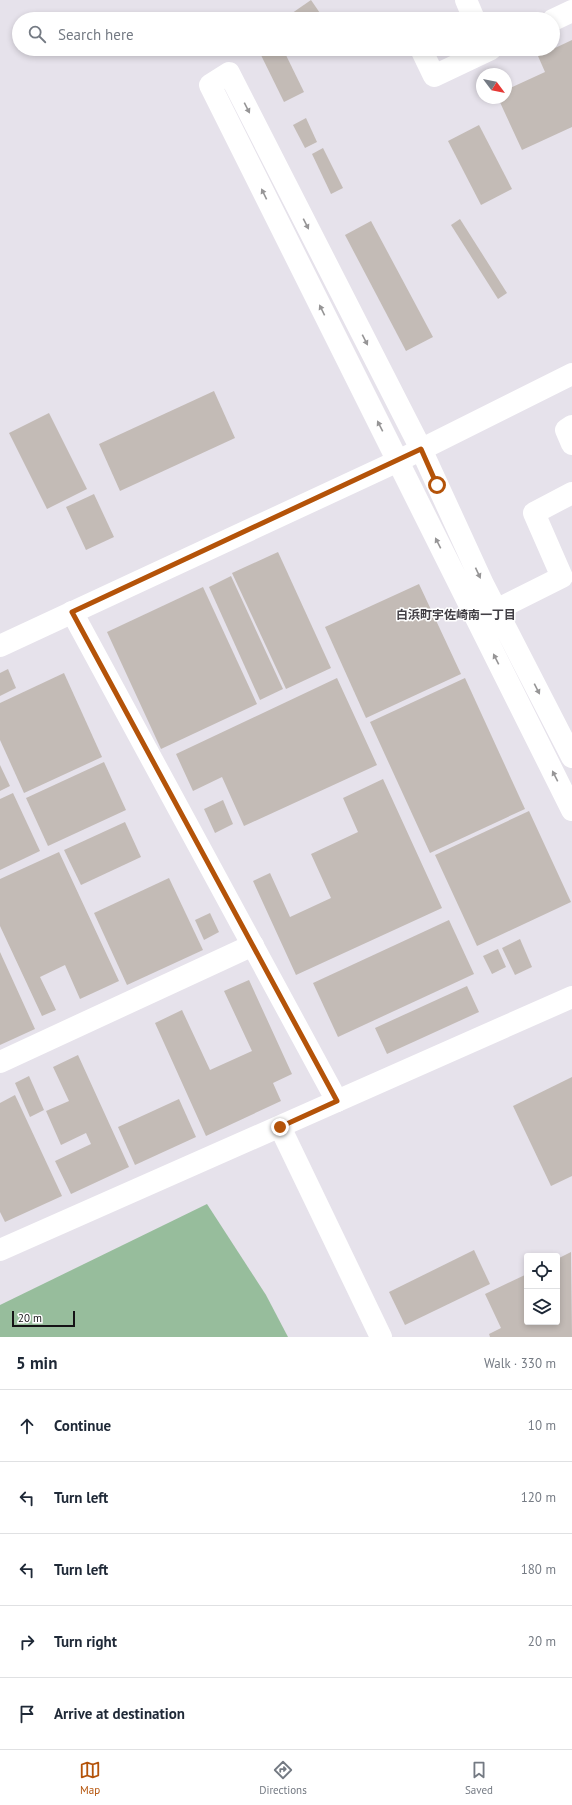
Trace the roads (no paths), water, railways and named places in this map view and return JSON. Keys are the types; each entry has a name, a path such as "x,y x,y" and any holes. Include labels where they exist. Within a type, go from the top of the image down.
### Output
{"street":[{"path":"466,0 471,12"},
{"path":"560,17 572,11"},
{"path":"424,56 434,76 475,56"},
{"path":"572,757 496,610 421,449 229,73 210,85 572,810"},
{"path":"0,646 398,461 572,374"},
{"path":"572,426 566,430 572,444"},
{"path":"496,610 562,577 534,514 572,493"},
{"path":"72,612 337,1101"},
{"path":"0,1062 253,945"},
{"path":"0,1250 572,997"},
{"path":"280,1127 381,1337"}],"district":[{"name":"白浜町宇佐崎南一丁目","path":"456,615"}]}
